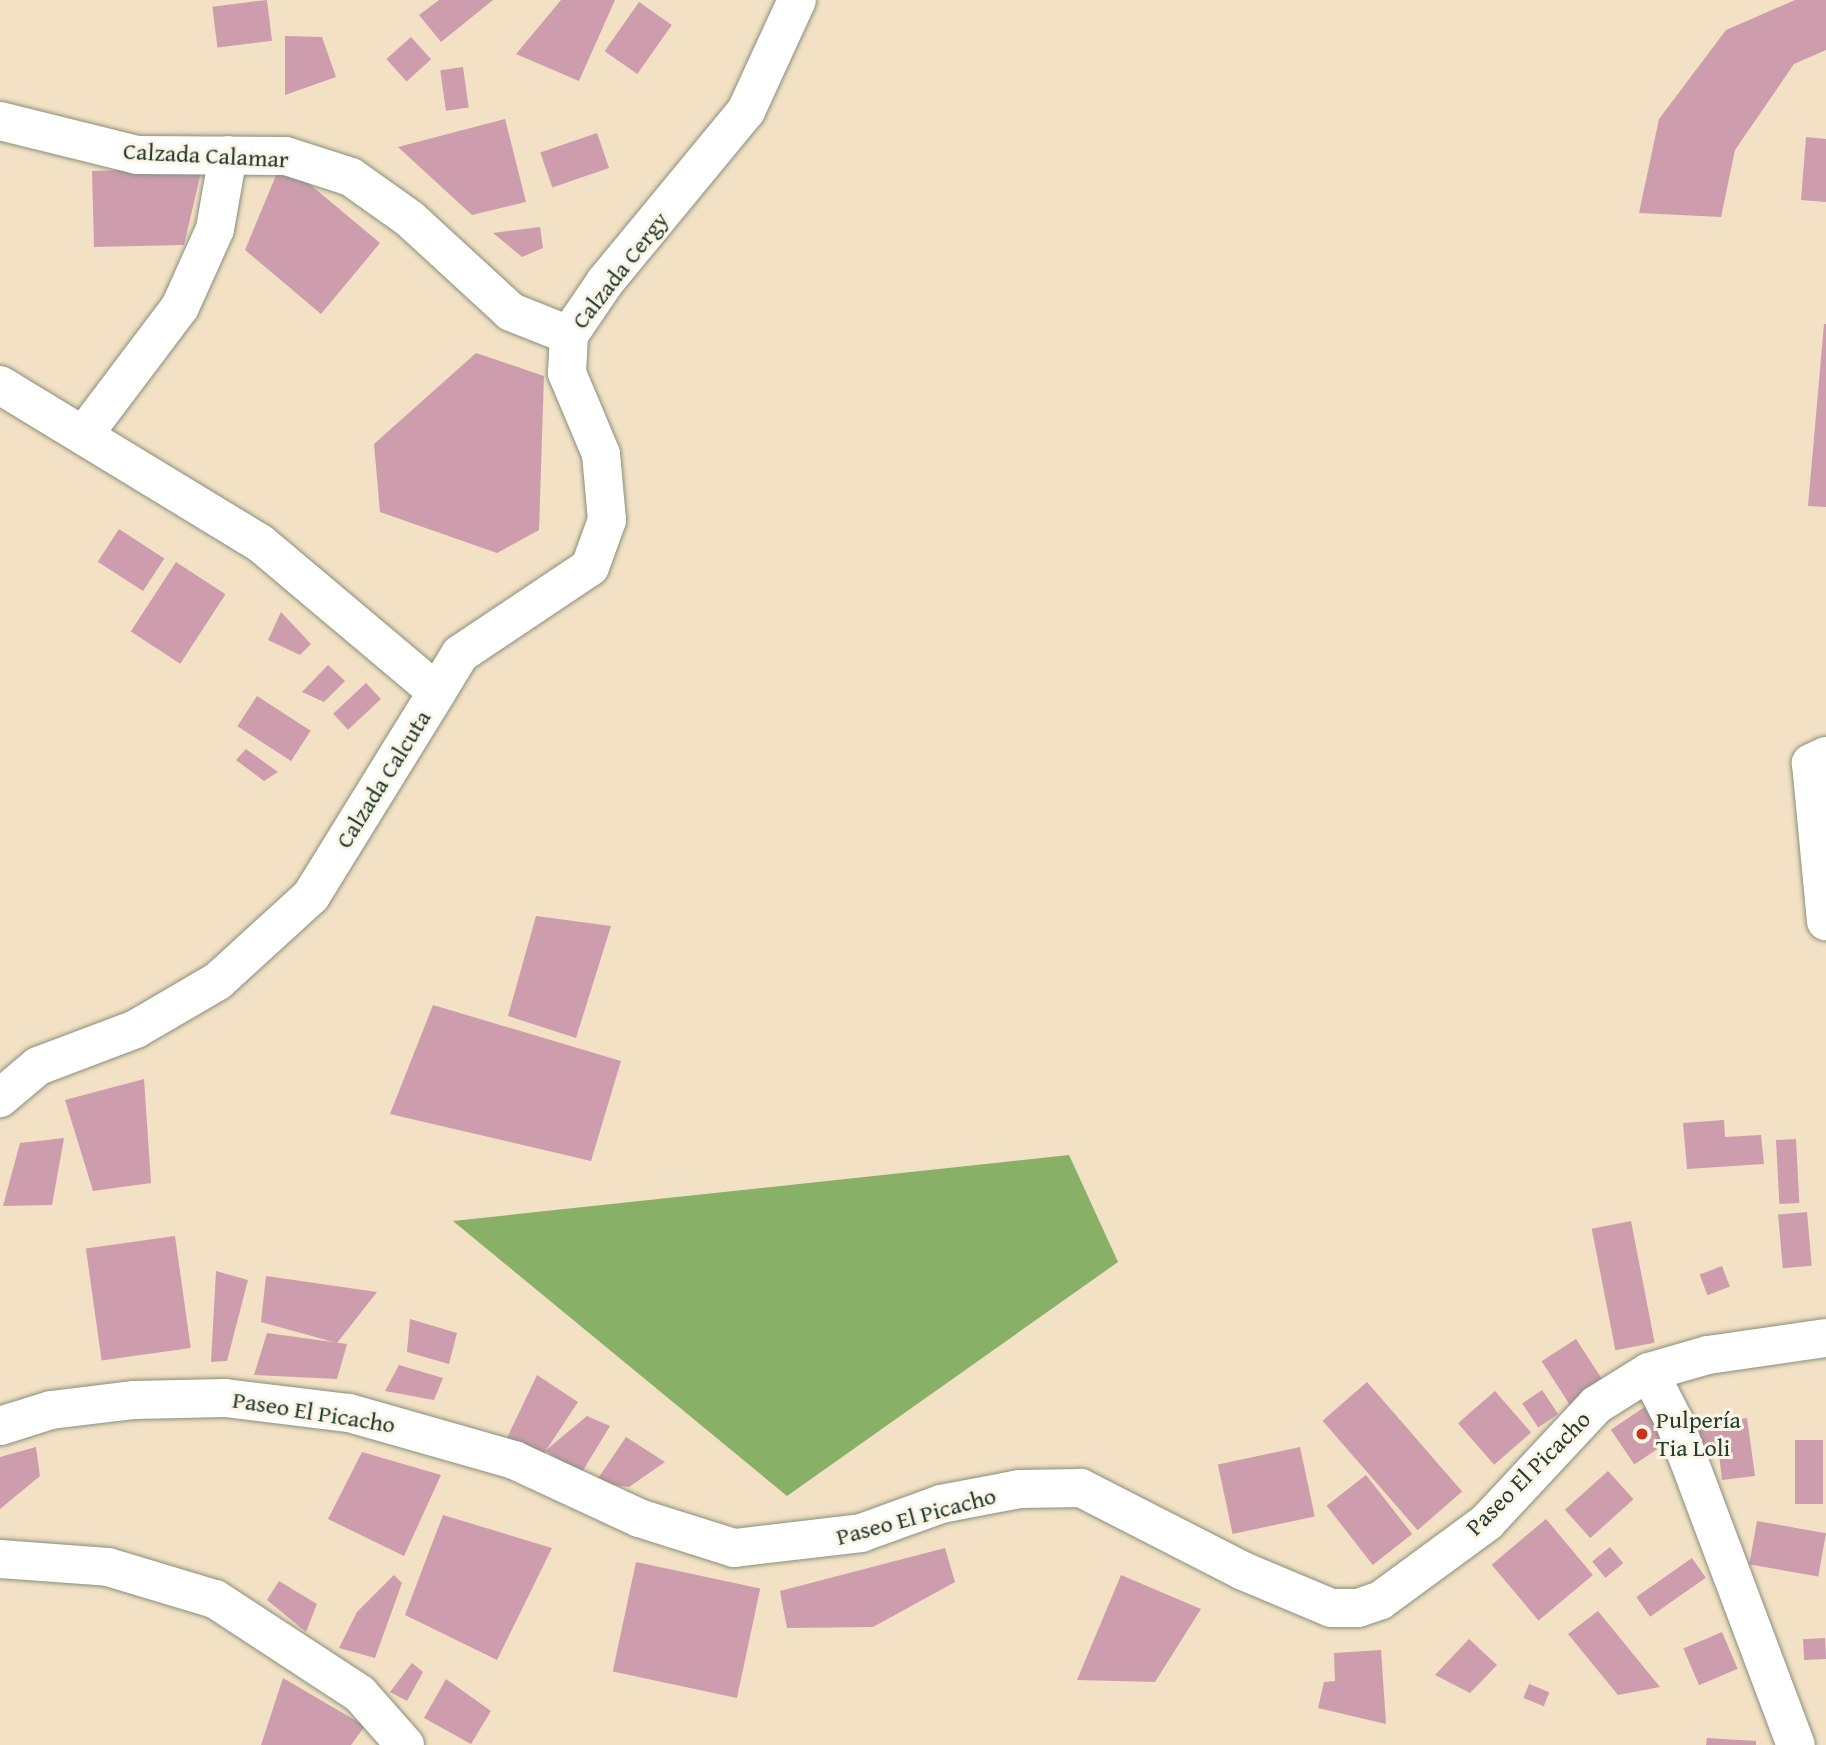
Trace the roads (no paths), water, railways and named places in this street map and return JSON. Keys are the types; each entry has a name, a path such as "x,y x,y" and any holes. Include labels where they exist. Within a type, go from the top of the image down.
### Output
{"street":[{"name":"Calzada Cergy","path":"437,692 460,654 590,567 606,507 601,454 568,373 569,335 605,282 746,111 789,3"},
{"name":"Calzada Calamar","path":"0,121 137,155 286,156 351,177 410,219 511,312 569,335"},
{"path":"85,433 180,307 215,229 228,155"},
{"name":"Calzada Calcuta","path":"0,385 85,433 260,543 437,692 311,896 218,981 136,1029 38,1066 0,1098"},
{"path":"1826,755 1811,763 1826,921"},
{"name":"Paseo El Picacho","path":"0,1426 51,1410 134,1400 225,1398 349,1413 513,1460 639,1518 734,1548 861,1533 941,1504 1020,1489 1081,1488 1243,1571 1331,1608 1358,1608 1381,1600 1487,1522 1596,1405 1649,1372 1708,1355 1826,1338"},
{"path":"1649,1372 1674,1422 1796,1745"},
{"path":"0,1559 108,1567 215,1599 360,1694 405,1745"}],"place":[{"name":"Pulpería Tia Loli","path":"1642,1434"}]}
